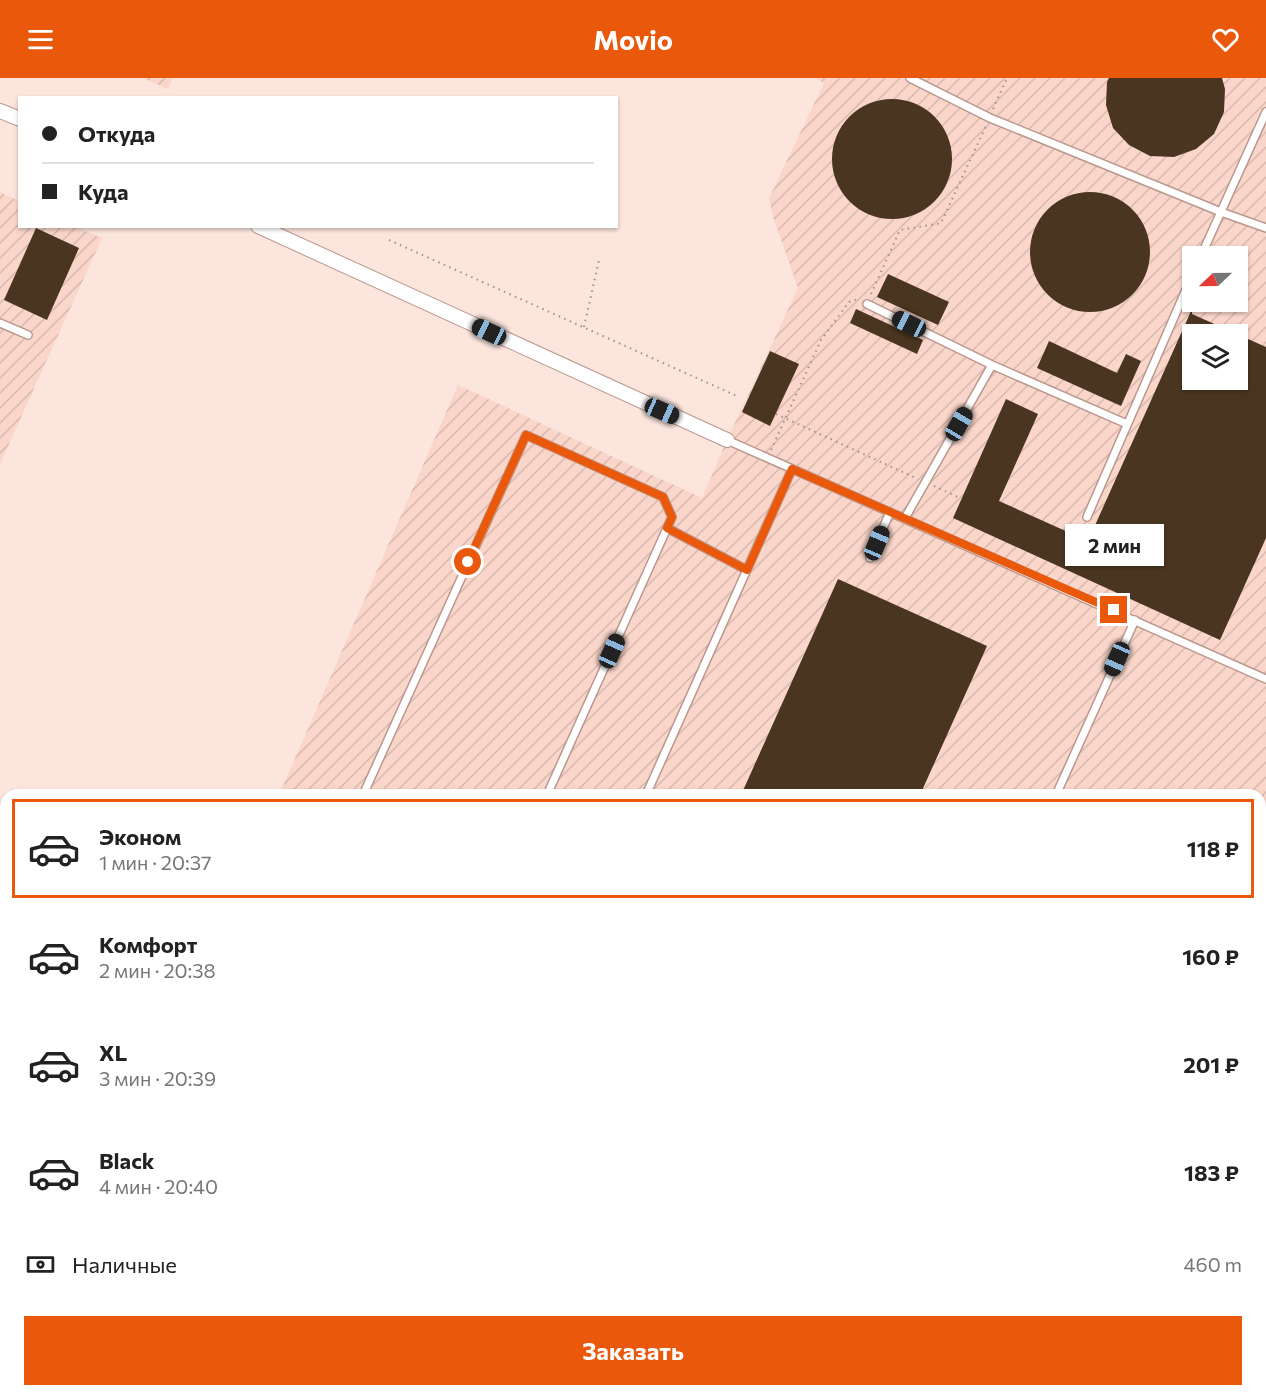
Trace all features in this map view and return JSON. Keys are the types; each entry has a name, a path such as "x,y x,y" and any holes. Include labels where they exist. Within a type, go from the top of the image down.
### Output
{"street":[{"path":"0,111 18,118"},
{"path":"262,228 727,440"}],"lane":[{"path":"910,78 990,118 1266,228"},
{"path":"1206,246 1266,112"},
{"path":"1087,518 1182,299"},
{"path":"867,304 992,365 1127,424"},
{"path":"0,323 28,335"},
{"path":"905,518 992,365"},
{"path":"366,789 526,435 663,497 672,517 550,789"},
{"path":"727,440 1266,679"},
{"path":"649,789 792,469"},
{"path":"870,558 890,512"},
{"path":"667,528 747,570"},
{"path":"1059,789 1135,620"}],"path":[{"path":"767,458 821,340 849,302 858,299 867,304 900,230 941,223 1007,78"},
{"path":"389,240 739,397"},
{"path":"584,327 599,260"},
{"path":"776,414 962,499"}],"shaded area":[{"path":"143,78 173,78 168,89"},
{"path":"815,78 1266,78 1266,789 282,789 458,385 702,498 798,288 773,217 769,198 824,83"},
{"path":"0,192 18,201 18,228 78,228 102,238 0,464"}],"building":[{"path":"1109,78 1222,78 1225,89 1224,112 1214,134 1196,149 1174,157 1150,156 1129,145 1113,128 1106,105"},
{"path":"892,99 915,104 934,117 947,136 952,159 947,182 934,201 915,214 892,219 869,214 850,201 837,182 832,159 837,136 850,117 869,104"},
{"path":"1090,192 1113,197 1132,210 1145,229 1150,252 1145,275 1132,294 1113,307 1090,312 1067,307 1048,294 1035,275 1030,252 1035,229 1048,210 1067,197"},
{"path":"36,228 79,248 47,320 4,300"},
{"path":"888,274 949,302 938,325 877,297"},
{"path":"856,309 923,340 917,354 850,323"},
{"path":"1191,312 1214,324 1185,324"},
{"path":"1182,331 1182,390 1248,390 1248,339 1266,347 1266,538 1220,640 953,518 1006,399 1038,414 999,501 1088,541"},
{"path":"1049,341 1117,373 1126,354 1141,361 1121,406 1037,368"},
{"path":"770,351 799,364 770,426 742,412"},
{"path":"838,579 987,646 923,789 744,789"}],"route":[{"path":"468,562 526,435 663,497 672,517 667,528 747,570 792,469 1114,610"}]}
